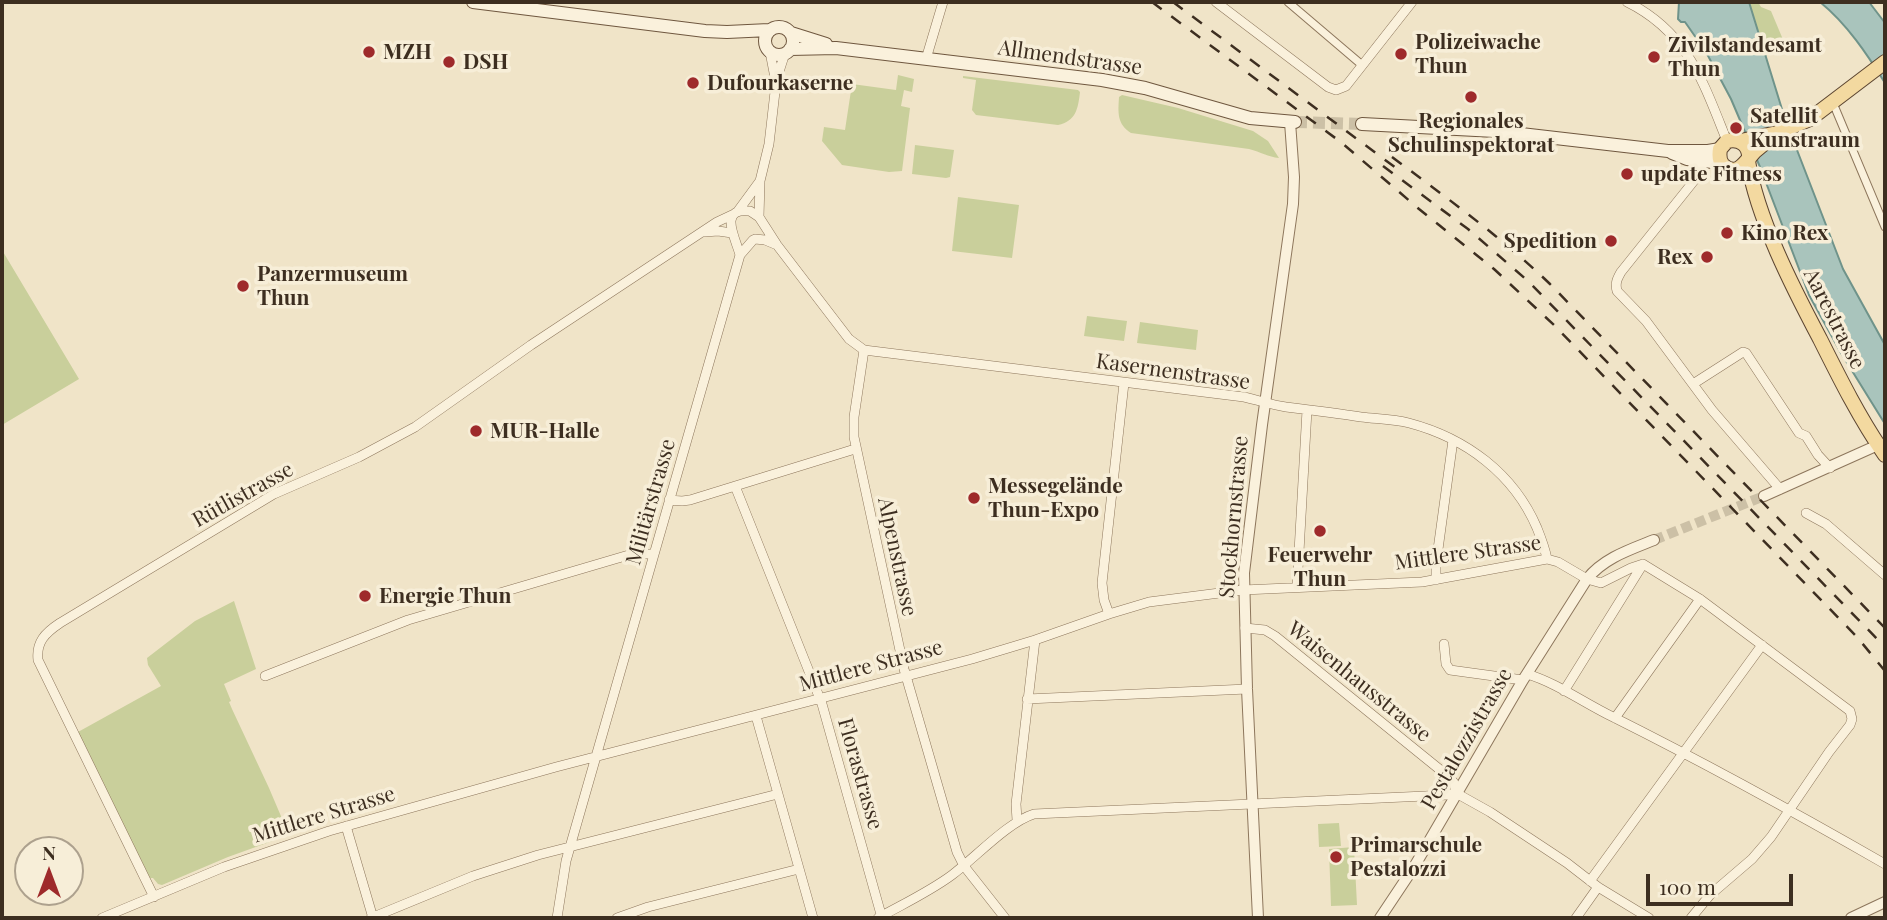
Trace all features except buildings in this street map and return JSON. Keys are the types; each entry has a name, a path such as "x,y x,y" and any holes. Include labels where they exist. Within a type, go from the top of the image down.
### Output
{"main road":[{"path":"473,2 727,32 769,30 781,26 791,33 793,41 788,51 779,55 727,32"},
{"path":"768,49 764,40 769,30"},
{"name":"Allmendstrasse","path":"791,33 836,48"},
{"name":"Allmendstrasse","path":"788,51 836,48 1136,86 1250,118 1293,122"},
{"path":"1362,124 1495,131 1668,151 1732,154 1810,119 1880,65"},
{"name":"Aarestrasse","path":"1732,154 1756,195 1780,257 1804,308 1850,398 1882,450"}],"street":[{"path":"926,59 943,2"},
{"path":"1216,2 1330,89 1336,90 1343,88 1363,65 1412,2"},
{"path":"1288,2 1363,65"},
{"path":"1627,2 1660,23 1687,53 1702,77 1732,154 1697,177 1621,272 1616,285 1618,291 1652,328 1712,410 1780,489"},
{"path":"768,49 776,83"},
{"path":"754,239 761,231 760,181 769,144 776,83 788,51"},
{"path":"1833,103 1885,227"},
{"name":"Stockhornstrasse","path":"1258,918 1243,590 1265,403 1293,204 1293,122"},
{"path":"740,255 730,225 760,181"},
{"path":"736,213 750,211 760,219 849,339 864,350"},
{"name":"Rütlistrasse","path":"153,897 38,660 39,645 43,637 60,624 274,494 359,457 415,427 531,345 717,222 736,213"},
{"path":"704,232 718,231 744,241 765,240 777,245"},
{"name":"Militärstrasse","path":"557,918 571,847 740,255 754,239"},
{"name":"Kasernenstrasse","path":"864,350 1249,398 1307,410 1407,423 1453,440 1480,456 1510,483 1532,517 1547,559"},
{"name":"Alpenstrasse","path":"864,350 854,417 855,449 906,676 957,852 964,866 1005,918"},
{"path":"1693,384 1743,352 1746,353 1799,433 1806,436 1830,468"},
{"path":"1109,614 1102,583 1124,383"},
{"path":"1297,587 1307,410"},
{"path":"1436,580 1453,440"},
{"path":"669,500 690,500 855,449"},
{"path":"1764,496 1830,468 1882,450"},
{"name":"Florastrasse","path":"735,486 820,699 881,918"},
{"path":"1806,513 1826,524 1885,575"},
{"path":"1654,540 1609,559 1587,579 1601,583 1643,564 1700,599 1850,711 1852,719 1757,854 1715,890 1690,918"},
{"path":"265,676 408,620 632,554 654,554"},
{"name":"Mittlere Strasse","path":"102,918 113,916 256,855 346,826 906,676 1035,640 1149,602 1243,590 1436,580 1547,559 1559,562 1587,579"},
{"path":"1564,691 1643,564"},
{"name":"Pestalozzistrasse","path":"1381,918 1587,579"},
{"path":"1615,718 1700,599"},
{"name":"Waisenhausstrasse","path":"1245,628 1265,630 1275,636 1449,777 1457,793 1649,918"},
{"path":"1017,820 1016,804 1035,640"},
{"path":"1444,644 1446,664 1450,670 1525,677 1564,691 1790,809 1885,864"},
{"path":"1576,918 1594,884 1762,645"},
{"path":"1027,699 1247,689"},
{"path":"757,716 813,918"},
{"path":"881,918 929,891 964,866 1017,820 1034,814 1457,793"},
{"path":"346,826 373,918 473,876 538,855 778,794"},
{"path":"617,918 799,869"},
{"path":"1852,918 1885,902"}],"green space":[{"path":"1749,2 1758,2 1761,7 1771,11 1784,42 1763,48"},
{"path":"898,75 914,79 912,92 904,90 901,106 910,108 902,171 889,172 842,165 822,141 824,127 845,130 852,84 896,90"},
{"path":"963,76 1078,90 1080,92 1077,109 1069,121 1058,125 976,115 972,110 976,80"},
{"path":"1122,95 1178,108 1253,131 1268,141 1279,158 1249,149 1131,133 1119,118 1119,97"},
{"path":"915,145 954,150 950,177 912,174"},
{"path":"958,197 1019,205 1012,258 952,251"},
{"path":"2,250 79,379 2,425"},
{"path":"1087,316 1127,321 1124,341 1084,336"},
{"path":"1140,322 1198,330 1196,350 1137,343"},
{"path":"234,601 256,669 224,684 232,709 289,835 162,885 158,884 153,878 149,878 78,732 161,686 148,665 147,658 195,621"},
{"path":"1339,823 1341,846 1319,847 1318,824"},
{"path":"1354,847 1357,905 1331,906 1329,849"}],"water":[{"path":"1679,2 1749,2 1785,119 1843,269 1885,345 1885,424 1809,295 1731,99 1706,52 1685,22 1678,19"},
{"path":"1820,2 1869,2 1885,23 1885,83 1848,30"}],"tunnel":[{"path":"1295,122 1362,124"},
{"path":"1654,540 1764,496"}],"railway":[{"path":"1152,2 1342,143 1494,269 1554,325 1857,637 1885,671"},
{"path":"1173,2 1396,168"},
{"path":"1392,157 1493,234 1550,284 1885,628"},
{"path":"1383,166 1468,229 1528,281 1885,647"}],"place":[{"name":"MZH","path":"369,52"},
{"name":"Polizeiwache Thun","path":"1401,54"},
{"name":"Zivilstandesamt Thun","path":"1654,57"},
{"name":"DSH","path":"449,62"},
{"name":"Dufourkaserne","path":"693,83"},
{"name":"Regionales Schulinspektorat","path":"1471,97"},
{"name":"Satellit Kunstraum","path":"1736,128"},
{"name":"update Fitness","path":"1627,174"},
{"name":"Kino Rex","path":"1727,233"},
{"name":"Spedition","path":"1611,241"},
{"name":"Rex","path":"1707,257"},
{"name":"Panzermuseum Thun","path":"243,286"},
{"name":"MUR-Halle","path":"476,431"},
{"name":"Messegelände Thun-Expo","path":"974,498"},
{"name":"Feuerwehr Thun","path":"1320,531"},
{"name":"Energie Thun","path":"365,596"},
{"name":"Primarschule Pestalozzi","path":"1336,857"}]}
